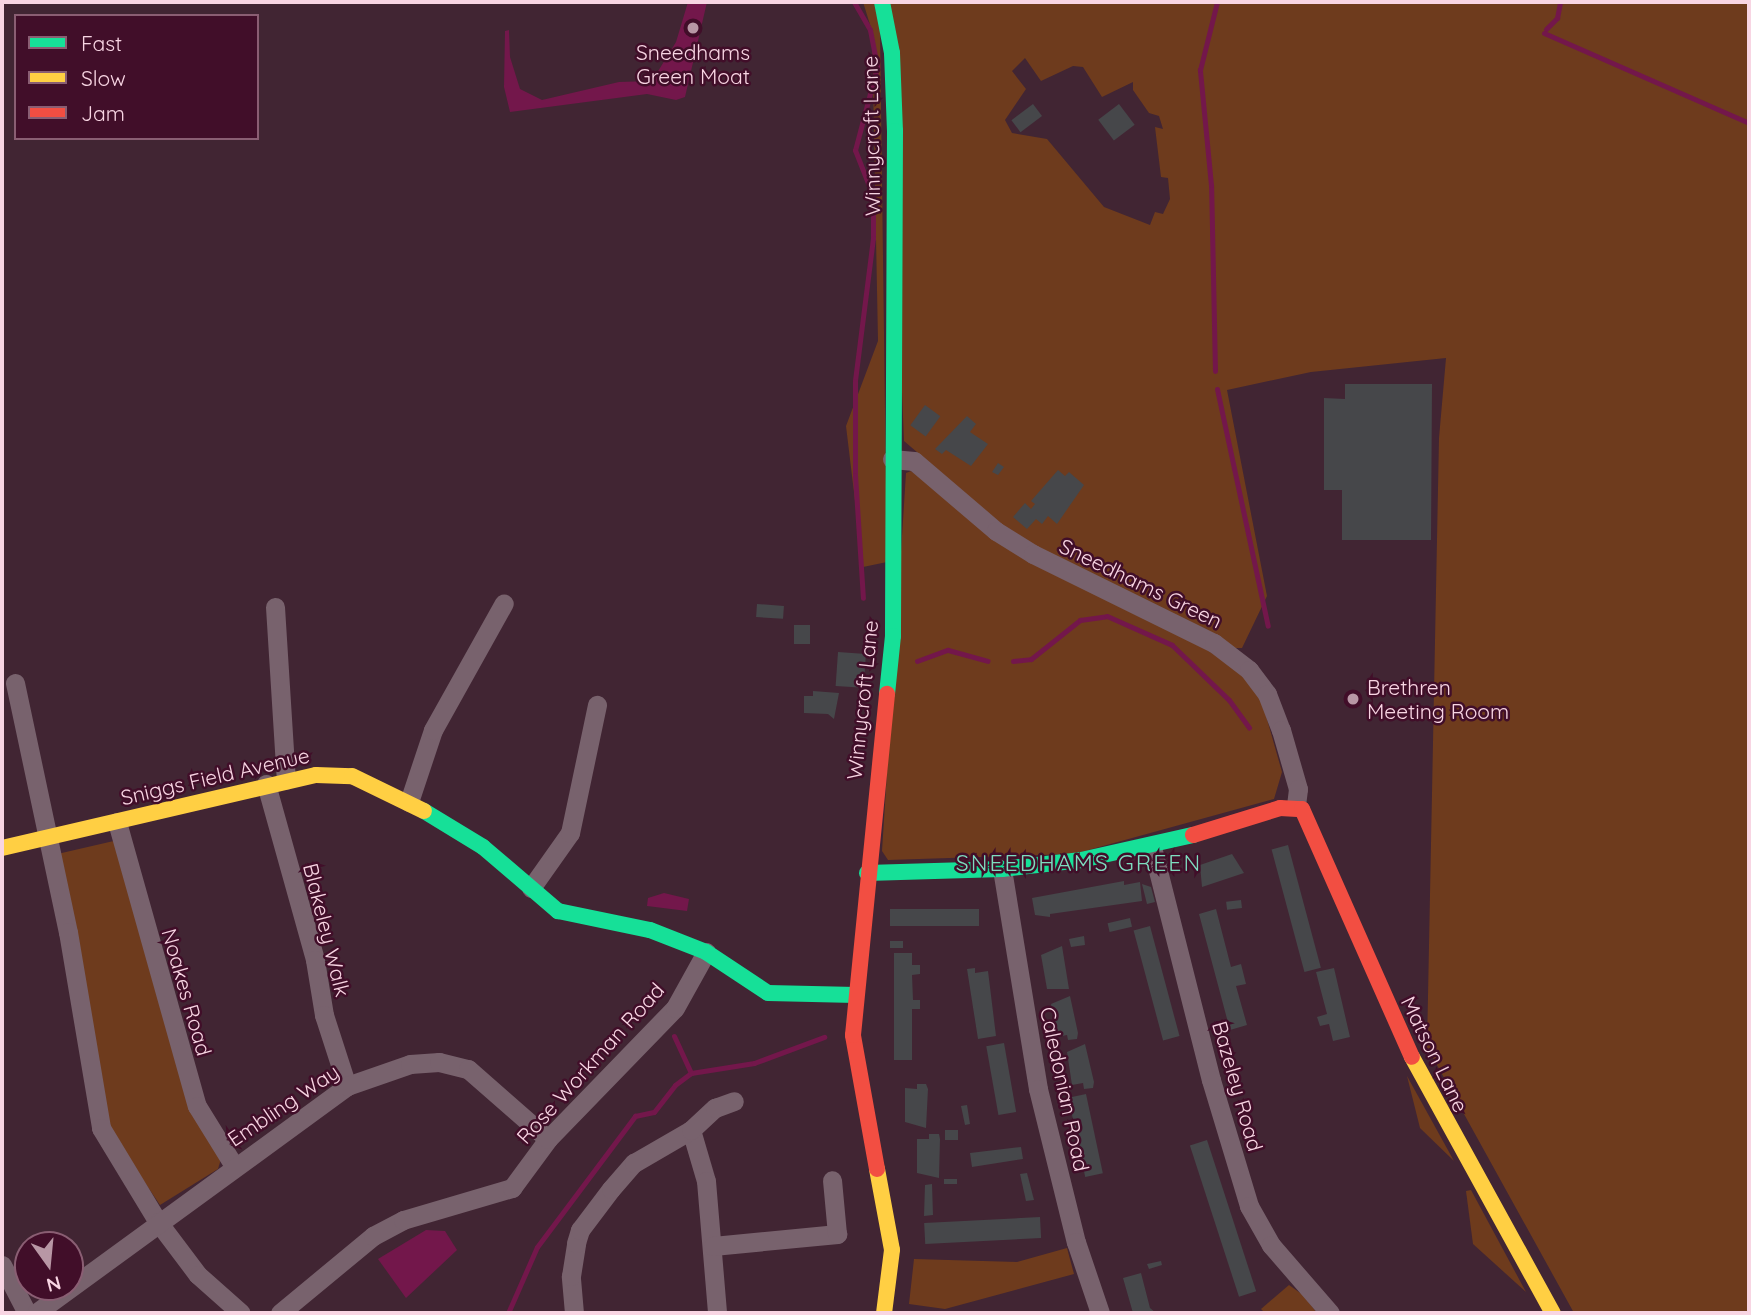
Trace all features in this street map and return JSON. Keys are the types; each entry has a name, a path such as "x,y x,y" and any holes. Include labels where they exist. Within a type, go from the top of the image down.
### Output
{"street":[{"name":"Winnycroft Lane","path":"883,2 891,53 895,131 893,636 867,873 853,1035 892,1250 884,1313"},
{"name":"Sneedhams Green","path":"892,459 914,461 996,531 1033,554 1214,643 1249,670 1267,694 1281,730 1298,789 1296,806"},
{"path":"409,802 433,730 504,603"},
{"path":"275,607 286,780"},
{"path":"15,683 45,838 68,932 101,1128 158,1222 198,1275 240,1313"},
{"path":"531,888 570,833 597,705"},
{"name":"Sniggs Field Avenue","path":"2,848 266,784 286,780 352,776 409,802 483,847 558,911 650,930 706,952 768,993 856,995"},
{"name":"Blakeley Walk","path":"266,784 315,960 324,1014 347,1086"},
{"path":"867,873 1002,869 1152,847 1296,806"},
{"name":"Matson Lane","path":"1296,806 1305,811 1313,828 1352,927 1419,1073 1553,1313"},
{"name":"Noakes Road","path":"117,822 197,1106 234,1166"},
{"name":"Bazeley Road","path":"1152,847 1210,1080 1249,1206 1271,1245 1330,1313"},
{"name":"Caledonian Road","path":"1002,869 1038,1089 1076,1242 1100,1313"},
{"name":"Rose Workman Road","path":"280,1313 373,1236 403,1220 512,1188 548,1139 675,1008 706,952"},
{"name":"Embling Way","path":"36,1313 347,1086 410,1064 439,1062 468,1069 548,1139"},
{"path":"573,1313 570,1276 580,1230 634,1163 691,1130 715,1108 734,1101"},
{"path":"691,1130 706,1181 717,1313"},
{"path":"713,1246 837,1234 832,1180"},
{"path":"2,1265 27,1313"}],"shaded area":[{"path":"688,2 707,2 685,97 676,100 647,94 510,112 504,87 505,31 509,30 510,57 520,89 542,100 619,82 652,81 676,42"},
{"path":"863,2 874,2 880,29 887,562 863,567 846,426 878,341 872,31"},
{"path":"886,2 1749,2 1749,1313 1574,1313 1427,1047 1439,438 1446,358 1311,372 1227,390 1267,596 1242,648 1232,648 1015,536 904,441","holes":["1025,58 1041,81 1073,66 1083,67 1102,97 1133,82 1133,90 1149,113 1159,116 1163,129 1155,127 1161,177 1168,178 1170,199 1163,214 1155,212 1150,225 1104,207 1047,139 1012,133 1005,120 1026,89 1012,71"]},
{"name":"Sneedhams Green","path":"911,471 954,502 1171,625 1257,684 1282,772 1274,799 1074,854 888,860 882,851 906,473"},
{"path":"118,840 221,1159 218,1169 160,1205 105,1124 53,855"},
{"path":"664,893 689,899 687,911 647,906 648,898"},
{"path":"1407,1076 1454,1161 1420,1128"},
{"path":"1471,1190 1526,1292 1473,1244 1466,1191"},
{"path":"426,1230 445,1231 457,1250 406,1298 378,1259"},
{"path":"1067,1248 1074,1274 945,1309 909,1304 914,1259 1017,1262"},
{"path":"1289,1285 1303,1295 1317,1313 1265,1313 1261,1309"}],"building":[{"path":"1033,104 1042,116 1020,132 1011,120"},
{"path":"1119,104 1135,125 1114,140 1098,120"},
{"path":"1345,384 1432,384 1431,540 1342,540 1342,490 1324,490 1324,398 1345,399"},
{"path":"925,405 940,416 926,436 910,425"},
{"path":"967,416 976,424 970,432 988,444 971,466 946,450 942,454 935,449"},
{"path":"998,463 1004,467 998,475 992,472"},
{"path":"1058,470 1065,476 1069,472 1084,485 1057,524 1048,516 1042,524 1036,519 1027,529 1013,517 1025,503 1031,509 1035,504 1031,501"},
{"path":"757,604 784,606 783,619 756,617"},
{"path":"794,625 810,625 810,644 794,644"},
{"path":"838,652 866,654 864,688 836,686"},
{"path":"813,691 839,693 834,719 828,714 804,713 804,696 813,696"},
{"path":"1288,845 1321,968 1304,972 1272,849"},
{"path":"1232,854 1244,873 1202,887 1200,865"},
{"path":"1124,881 1124,885 1140,882 1142,901 1050,914 1050,917 1035,915 1032,898"},
{"path":"1142,884 1151,887 1155,902 1147,904"},
{"path":"1241,900 1242,908 1227,910 1226,902"},
{"path":"890,909 979,909 979,926 890,926"},
{"path":"1216,909 1231,967 1241,964 1246,984 1236,986 1247,1025 1230,1030 1199,914"},
{"path":"1130,918 1132,927 1110,932 1108,923"},
{"path":"1150,926 1180,1036 1163,1041 1134,930"},
{"path":"1084,936 1085,945 1071,947 1069,939"},
{"path":"890,941 903,941 903,948 890,948"},
{"path":"1062,946 1069,989 1047,989 1041,955"},
{"path":"894,953 912,953 912,965 920,965 920,974 912,975 913,1000 920,1000 920,1009 912,1009 912,1060 894,1060"},
{"path":"975,968 975,973 988,971 996,1036 978,1039 967,969"},
{"path":"1334,968 1350,1037 1333,1041 1329,1024 1320,1026 1317,1017 1327,1014 1316,972"},
{"path":"1070,996 1078,1033 1077,1039 1068,1040 1067,1035 1057,1037 1051,1004"},
{"path":"1004,1043 1016,1112 998,1115 986,1046"},
{"path":"1085,1044 1094,1082 1093,1088 1084,1089 1083,1083 1072,1085 1067,1052"},
{"path":"917,1084 926,1084 928,1089 926,1128 905,1122 905,1088 917,1089"},
{"path":"1086,1094 1103,1173 1085,1177 1068,1098"},
{"path":"967,1105 970,1124 965,1125 961,1106"},
{"path":"945,1130 958,1130 958,1140 945,1140"},
{"path":"929,1134 939,1134 939,1178 917,1173 917,1139 929,1139"},
{"path":"1207,1140 1256,1291 1239,1297 1190,1146"},
{"path":"1021,1147 1023,1159 972,1167 970,1153"},
{"path":"1027,1173 1034,1200 1026,1201 1020,1174"},
{"path":"944,1179 957,1179 957,1184 944,1184"},
{"path":"932,1184 933,1215 924,1216 925,1185"},
{"path":"1040,1217 1041,1238 925,1244 924,1223"},
{"path":"1161,1261 1162,1265 1149,1269 1147,1264"},
{"path":"1141,1273 1150,1308 1156,1313 1133,1313 1123,1278"}],"waterway":[{"path":"854,2 870,30 877,67 855,150 873,196 873,238 855,381 855,475 863,598"},
{"path":"1215,371 1211,185 1200,70 1217,2"},
{"path":"1546,29 1557,18 1560,2"},
{"path":"1544,33 1749,123"},
{"path":"1217,389 1268,626"},
{"path":"1013,661 1031,659 1080,620 1107,616 1172,645 1229,700 1249,728"},
{"path":"874,645 875,650"},
{"path":"917,661 948,650 988,661"},
{"path":"674,1036 691,1073"},
{"path":"508,1313 537,1247 635,1116 654,1112 675,1085 691,1073 754,1063 824,1037"}],"traffic: fast":[{"path":"882,2 892,53 895,131 893,636 887,694"},
{"path":"424,811 483,847 558,911 650,930 706,952 768,993 856,995"},
{"path":"867,873 1002,869 1081,860 1193,835"}],"traffic: slow":[{"path":"2,848 316,775 352,776 424,811"},
{"path":"1412,1057 1553,1313"},
{"path":"877,1169 892,1250 884,1313"}],"traffic: jam":[{"path":"877,1169 853,1035 887,694"},
{"path":"1193,835 1280,808 1302,809 1412,1057"}],"place":[{"name":"Sneedhams Green Moat","path":"693,28"},
{"name":"Brethren Meeting Room","path":"1353,699"}],"district":[{"name":"SNEEDHAMS GREEN","path":"1079,863"}]}
